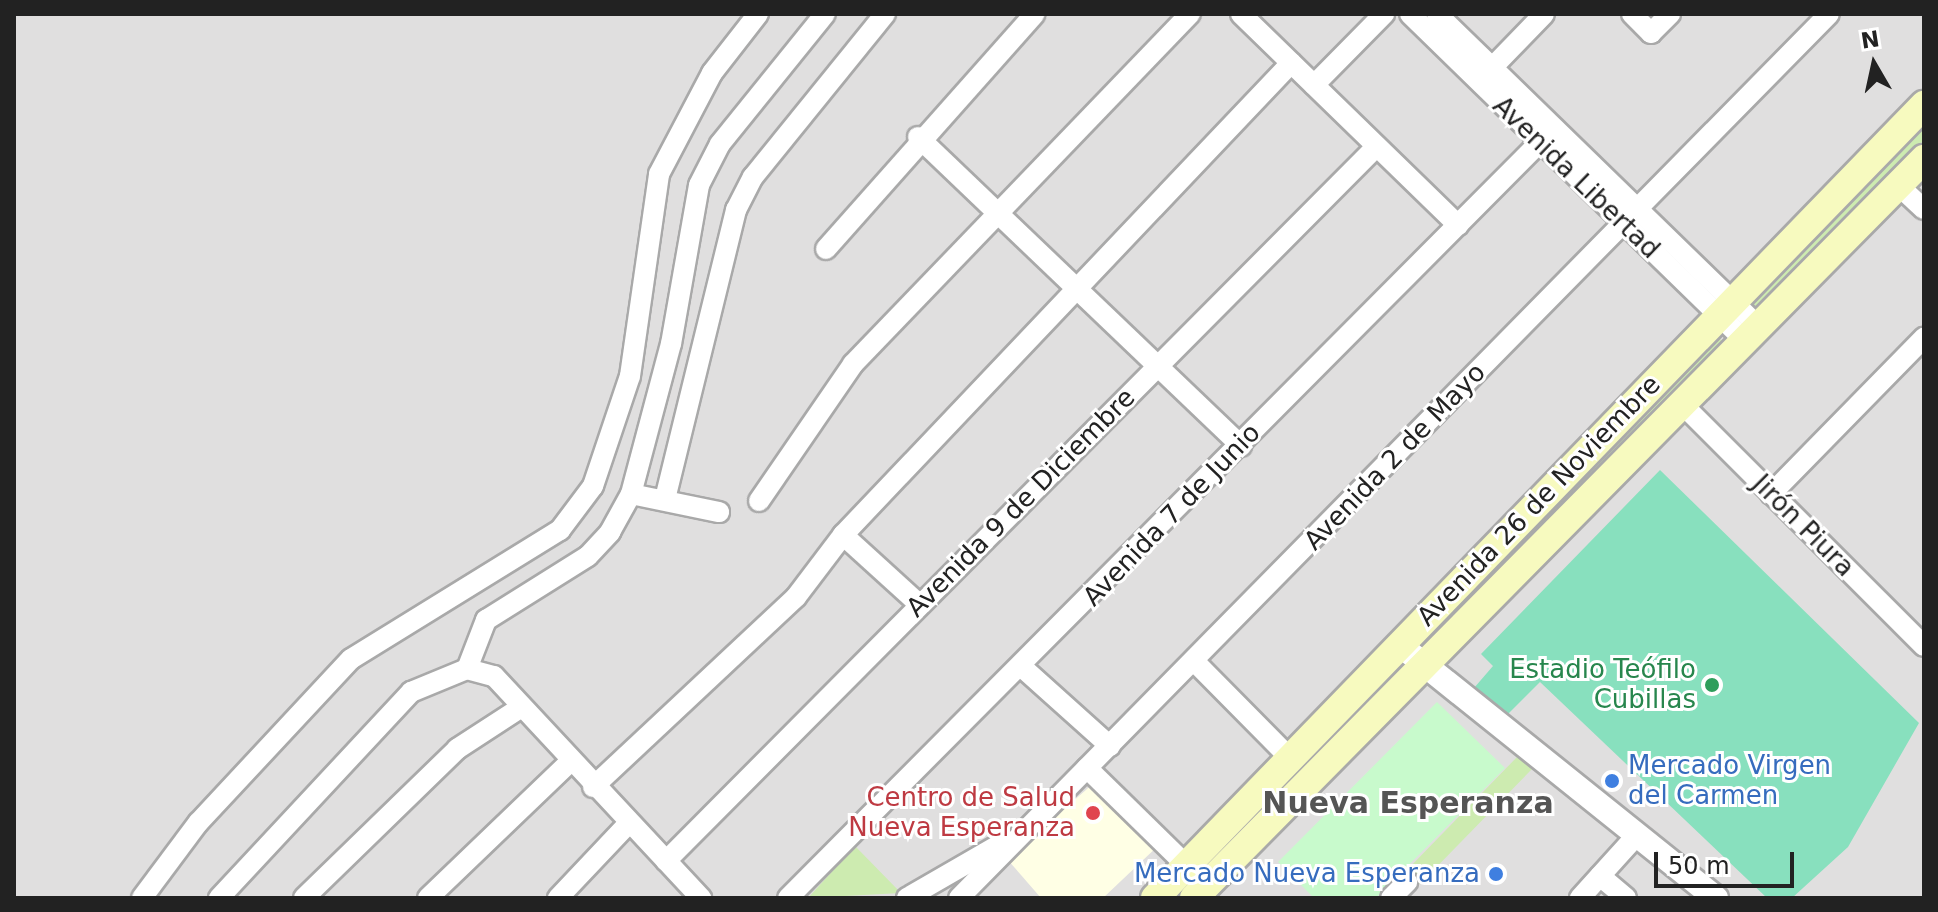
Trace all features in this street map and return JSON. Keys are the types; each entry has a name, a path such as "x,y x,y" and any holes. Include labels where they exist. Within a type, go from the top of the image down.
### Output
{"main road":[{"name":"Avenida 26 de Noviembre","path":"1155,898 1924,105"},
{"name":"Avenida 26 de Noviembre","path":"1194,898 1924,159"}],"street":[{"path":"467,669 486,620 588,556 631,494 671,344 699,185 756,94 825,14"},
{"path":"665,499 736,210 753,177 885,14"},
{"path":"826,249 918,137 1035,14"},
{"path":"759,501 853,364 994,211 1190,14"},
{"path":"1241,14 1458,225"},
{"path":"1314,85 1384,14"},
{"name":"Avenida Libertad","path":"1410,14 1485,75 1751,333"},
{"name":"Avenida Libertad","path":"1437,14 1485,75"},
{"path":"1485,75 1544,14"},
{"path":"1632,14 1651,33 1670,14"},
{"name":"Avenida 2 de Mayo","path":"959,898 1829,14"},
{"path":"142,898 198,823 351,659 560,530 593,486 630,376 659,174 712,73 756,15"},
{"path":"593,787 714,680 796,597 843,535 1291,63"},
{"name":"Avenida 7 de Junio","path":"788,898 1023,668 1546,136"},
{"path":"918,137 1241,446"},
{"name":"Avenida 9 de Diciembre","path":"666,861 1377,146"},
{"path":"1898,185 1924,209"},
{"path":"1771,494 1924,338"},
{"name":"Jirón Piura","path":"1683,405 1924,646"},
{"path":"631,494 719,512"},
{"path":"843,535 920,605"},
{"path":"1400,645 1716,898"},
{"path":"1194,661 1290,758"},
{"path":"1023,668 1110,746"},
{"path":"219,898 411,692 467,669 494,676 569,763 701,898"},
{"path":"304,898 457,749 520,708"},
{"path":"428,898 569,763"},
{"path":"1087,768 1186,865"},
{"path":"558,898 629,823"},
{"path":"918,896 1029,828"},
{"path":"1580,898 1637,835"},
{"path":"1600,876 1626,898"},
{"path":"1391,898 1407,882"}],"shaded area":[{"path":"14,14 1924,14 1924,898 14,898"},
{"name":"Centro de Salud Nueva Esperanza","path":"1095,782 1160,844 1103,898 1041,898 1007,859"}],"green space":[{"path":"1924,124 1924,140 1752,317 1743,309"},
{"path":"1716,335 1723,342 1430,639 1424,634"},
{"name":"Estadio Teófilo Cubillas","path":"1660,470 1919,723 1848,847 1792,898 1767,898 1540,682 1504,718 1474,688 1493,666 1481,654"},
{"path":"1389,670 1395,675 1180,898 1168,898"},
{"path":"1437,702 1505,768 1376,898 1314,898 1278,862"},
{"path":"1518,756 1532,769 1420,884 1406,871"},
{"path":"855,846 901,893 808,898"}],"place":[{"name":"Estadio Teófilo Cubillas","path":"1712,685"},
{"name":"Mercado Virgen del Carmen","path":"1612,781"},
{"name":"Centro de Salud Nueva Esperanza","path":"1093,813"},
{"name":"Mercado Nueva Esperanza","path":"1496,874"}],"district":[{"name":"Nueva Esperanza","path":"1408,803"}]}
